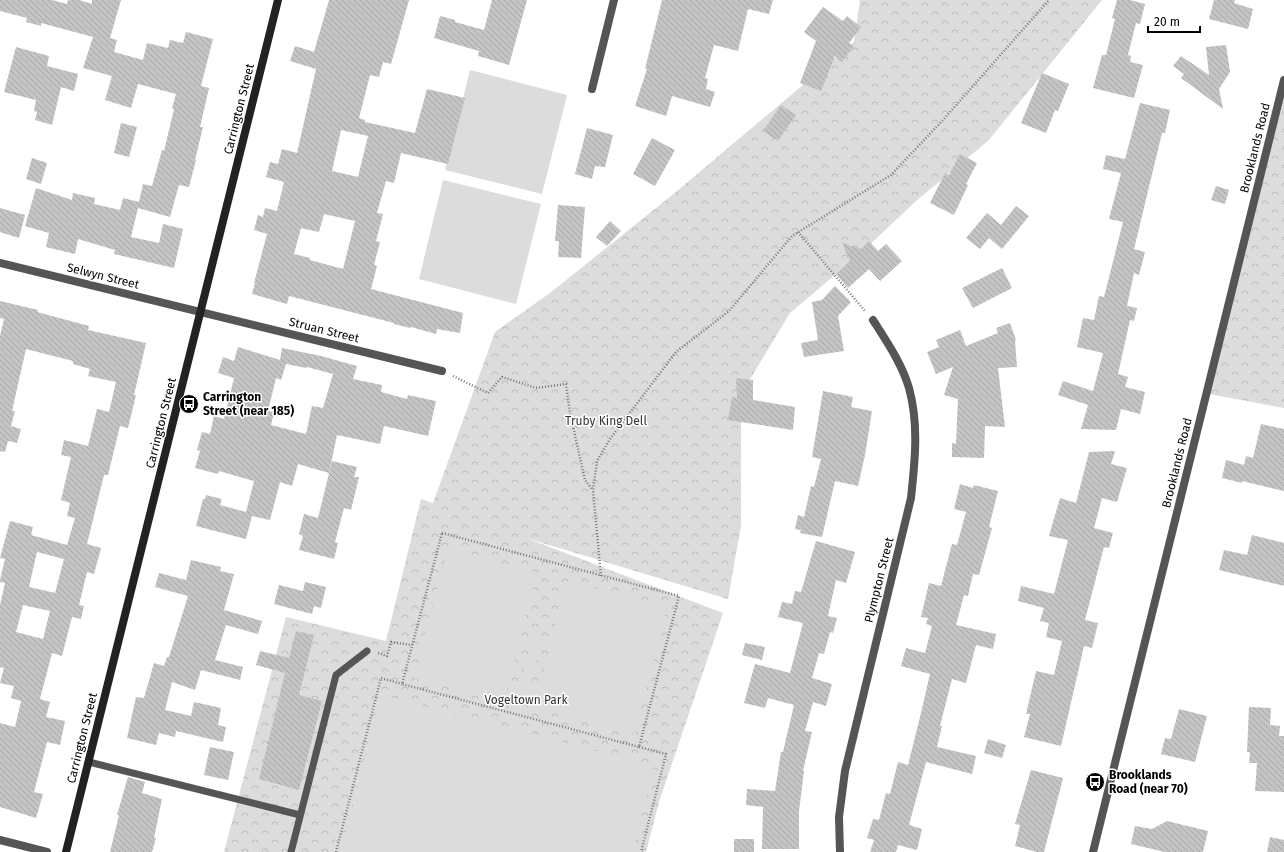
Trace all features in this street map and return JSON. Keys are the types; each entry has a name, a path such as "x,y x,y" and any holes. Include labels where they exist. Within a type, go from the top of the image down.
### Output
{"main road":[{"name":"Carrington Street","path":"66,852 278,0"}],"street":[{"path":"592,89 614,0"},
{"name":"Brooklands Road","path":"1093,852 1284,80"},
{"name":"Selwyn Street","path":"0,263 201,312"},
{"name":"Struan Street","path":"201,312 442,371"},
{"name":"Plympton Street","path":"840,852 839,817 845,771 911,498 915,461 916,426 909,388 895,355 874,320"},
{"path":"0,840 47,852"}],"lane":[{"path":"291,852 336,675 367,651"},
{"path":"89,762 300,815"}],"path":[{"path":"601,576 593,490 597,462 610,439 676,352 729,312 792,236 891,175 943,120 1049,0"},
{"path":"798,232 874,320"},
{"path":"442,371 488,392 502,377 536,388 566,384 570,413 585,480 593,490"},
{"path":"402,684 442,533 679,596 639,747"},
{"path":"367,651 387,656 391,642 412,645"},
{"path":"336,852 381,678 666,754 640,852"}],"green space":[{"path":"860,0 1102,0 989,140 916,201 862,252 790,313 741,394 741,526 728,599 526,538 723,613 659,802 646,852 224,852 286,617 386,641 421,499 433,503 495,332 550,293 671,196 854,42"},
{"path":"470,70 567,95 542,194 445,170"},
{"path":"1284,81 1284,408 1204,393"},
{"path":"443,180 541,204 516,304 419,279"},
{"path":"448,549 537,573 503,702 414,678"},
{"path":"567,581 667,608 634,734 534,707"},
{"path":"532,641 541,644 520,720 511,718"},
{"path":"381,695 654,766 632,852 341,852"}],"building":[{"path":"0,0 52,0 67,4 68,0 79,0 92,4 92,0 121,0 110,38 117,40 114,52 143,60 147,43 168,48 170,40 183,43 186,32 213,39 201,86 209,88 200,127 203,127 189,187 179,185 170,217 138,208 131,237 159,243 163,224 183,229 174,268 114,254 115,250 78,239 75,254 46,247 49,233 25,226 36,188 72,200 73,193 95,198 94,204 120,210 123,198 139,202 143,184 152,186 162,150 164,151 176,94 138,84 131,108 105,100 112,76 83,68 93,37 41,23 41,26 26,22 27,18 0,11"},
{"path":"329,0 409,0 391,64 383,62 379,77 370,75 359,118 365,120 365,122 415,133 427,89 465,98 448,164 401,153 394,183 386,181 377,213 383,214 376,241 380,242 374,265 377,266 371,289 463,313 460,333 437,329 436,334 289,296 287,304 252,294 267,234 254,230 258,215 263,217 265,208 277,211 284,182 266,177 270,162 278,164 282,149 297,153 316,69 290,61 295,46 314,52","holes":["341,130 368,136 358,177 332,171","324,214 355,221 343,269 294,254 301,228 319,232"]},
{"path":"492,0 527,0 509,65 478,56 479,51 434,38 440,16 484,30"},
{"path":"662,0 773,0 769,14 748,9 738,51 714,45 705,78 708,79 706,89 715,92 710,107 672,96 666,116 635,106 647,69 645,69"},
{"path":"1117,0 1130,0 1145,4 1140,24 1136,23 1128,55 1131,56 1130,62 1143,65 1134,98 1093,88 1102,55 1106,55 1115,19 1112,18"},
{"path":"1214,0 1235,0 1234,3 1253,9 1248,29 1209,19"},
{"path":"823,7 843,21 847,16 861,27 849,43 854,46 842,62 835,56 821,91 800,83 816,41 804,32"},
{"path":"1226,45 1230,72 1219,89 1223,109 1181,78 1184,74 1173,66 1181,56 1209,75 1206,47"},
{"path":"16,47 49,56 47,66 78,74 74,91 61,87 52,125 35,120 37,112 34,111 36,100 4,92"},
{"path":"1042,73 1069,84 1058,111 1055,110 1046,133 1021,123"},
{"path":"1140,103 1170,110 1165,133 1162,133 1134,249 1145,252 1139,275 1134,273 1127,306 1137,308 1134,321 1130,320 1118,374 1128,377 1125,387 1145,392 1140,414 1121,409 1116,430 1081,429 1088,405 1058,395 1063,381 1093,391 1103,353 1077,347 1083,318 1094,320 1099,296 1104,297 1123,222 1109,219 1121,173 1103,169 1106,155 1125,159"},
{"path":"781,105 796,115 778,141 763,131"},
{"path":"121,123 137,127 129,157 114,153"},
{"path":"587,128 613,135 605,167 595,166 592,179 575,174"},
{"path":"652,138 675,150 655,186 633,174"},
{"path":"960,154 977,163 966,184 968,185 954,215 930,203 945,173 949,175"},
{"path":"32,158 47,163 41,184 26,179"},
{"path":"1216,186 1229,190 1225,204 1211,200"},
{"path":"558,205 585,207 581,258 558,257 559,241 555,241"},
{"path":"1016,206 1029,216 1002,249 989,238 980,249 966,238 987,213 1001,225"},
{"path":"0,208 25,215 19,238 0,232"},
{"path":"610,221 621,231 607,246 596,237"},
{"path":"869,241 878,251 886,244 902,261 880,281 869,269 848,288 836,274 850,261 842,243 861,249"},
{"path":"1002,268 1012,288 973,308 962,288"},
{"path":"835,286 851,302 838,316 844,351 804,357 801,343 818,340 812,302 822,300"},
{"path":"0,301 38,310 37,312 89,326 88,330 146,343 128,428 120,426 108,475 104,475 87,544 101,548 94,574 87,572 79,605 84,606 81,619 72,617 62,656 52,653 40,699 50,702 46,717 65,721 60,745 47,742 34,792 43,794 36,818 0,807 0,723 15,727 21,701 11,698 14,686 0,683 4,668 0,667 0,605 5,583 0,582 0,580 5,559 0,558 10,521 33,527 31,535 67,545 75,518 67,516 70,503 61,500 71,457 61,455 64,440 88,446 97,409 109,412 116,382 88,376 90,369 73,364 73,361 26,349 12,411 15,411 11,426 21,429 17,443 8,441 5,452 0,451 0,336 4,319 0,318","holes":["37,552 64,559 55,593 29,587","23,605 50,611 43,639 16,632"]},
{"path":"1010,323 1016,340 1017,367 998,368 1005,427 985,426 984,458 952,457 952,443 956,444 958,399 944,395 953,367 936,374 927,352 939,347 936,340 960,330 966,346 998,333 996,328"},
{"path":"238,347 280,360 282,348 321,356 357,366 353,379 382,385 381,392 407,399 408,395 436,401 428,436 384,426 380,444 337,435 329,473 298,464 292,486 280,482 270,520 252,516 246,539 196,526 203,499 205,499 206,495 222,499 220,505 246,512 254,481 219,471 218,474 195,468 200,451 197,450 202,432 210,434 214,416 224,419 234,378 218,373 223,357 234,361","holes":["286,364 333,374 323,408 312,406 306,434 271,425 274,412 268,411 276,378 281,380"]},
{"path":"736,378 753,380 753,400 795,407 793,430 728,420 732,397 737,398"},
{"path":"823,391 853,397 851,407 872,411 858,486 835,481 822,537 800,533 801,530 795,529 798,515 804,517 811,486 814,487 821,459 812,457"},
{"path":"1261,424 1284,429 1284,491 1222,478 1226,460 1244,465 1246,456 1253,458"},
{"path":"1115,451 1111,464 1127,468 1117,502 1102,498 1094,528 1113,533 1109,548 1104,547 1085,620 1098,623 1092,648 1084,646 1061,746 1024,737 1030,714 1026,714 1036,671 1054,675 1062,641 1046,637 1049,623 1040,621 1044,608 1018,601 1021,586 1054,594 1068,540 1049,536 1060,498 1076,503 1089,452"},
{"path":"332,461 357,467 354,477 359,477 351,510 344,508 335,542 338,543 334,559 299,550 303,536 299,534 304,514 318,518"},
{"path":"960,484 973,488 974,485 998,491 989,527 992,528 979,575 973,574 968,596 964,595 956,625 996,634 993,649 976,645 966,683 952,679 940,726 942,726 937,747 976,756 972,774 926,762 909,825 922,829 917,850 898,845 896,852 870,852 874,840 867,838 873,819 879,820 886,793 890,794 898,762 908,765 921,713 930,674 901,666 906,648 925,653 932,626 926,624 928,618 921,617 929,583 941,586 952,544 957,545 966,512 954,509"},
{"path":"1252,535 1284,543 1284,586 1219,570 1224,550 1247,555"},
{"path":"816,541 855,552 846,583 836,580 828,616 837,618 833,633 830,632 824,654 819,653 812,678 832,684 826,706 813,702 805,731 812,732 803,771 799,811 799,849 762,849 763,807 746,805 747,789 775,791 781,752 783,752 794,705 768,698 765,708 744,703 755,664 790,673 803,623 778,617 782,602 792,604 795,591 801,592"},
{"path":"191,560 221,567 220,571 234,574 224,610 262,621 258,634 226,625 215,660 243,667 240,680 201,670 195,690 172,682 165,710 191,716 194,702 221,708 218,725 226,727 223,742 176,731 175,737 159,733 156,745 127,738 136,697 144,698 154,663 164,666 167,657 169,657 188,596 155,587 159,573 186,580"},
{"path":"305,582 326,587 321,608 314,606 312,614 274,604 279,585 303,591"},
{"path":"296,631 314,635 299,695 322,701 299,790 259,779 285,673 256,665 260,651 289,658"},
{"path":"745,643 765,647 762,660 742,655"},
{"path":"1249,707 1271,708 1270,725 1280,726 1279,736 1284,736 1284,792 1255,791 1257,763 1249,763 1250,752 1247,752"},
{"path":"1179,709 1207,716 1195,762 1161,754 1165,738 1171,739"},
{"path":"988,739 1006,745 1002,758 984,753"},
{"path":"210,747 234,752 228,780 204,775"},
{"path":"1031,770 1063,778 1044,852 1037,852 1015,846 1020,825 1015,824"},
{"path":"128,777 145,782 142,793 162,799 154,838 156,838 152,852 110,852 119,815 117,815"},
{"path":"1167,821 1208,831 1203,852 1165,852 1131,844 1135,826 1152,829"},
{"path":"1270,837 1284,840 1284,852 1267,852"},
{"path":"734,839 754,839 754,852 734,852"}],"place":[{"name":"Carrington Street (near 185)","path":"189,404"},
{"name":"Brooklands Road (near 70)","path":"1095,782"}],"park label":[{"name":"Truby King Dell","path":"606,421"},
{"name":"Vogeltown Park","path":"526,700"}]}
